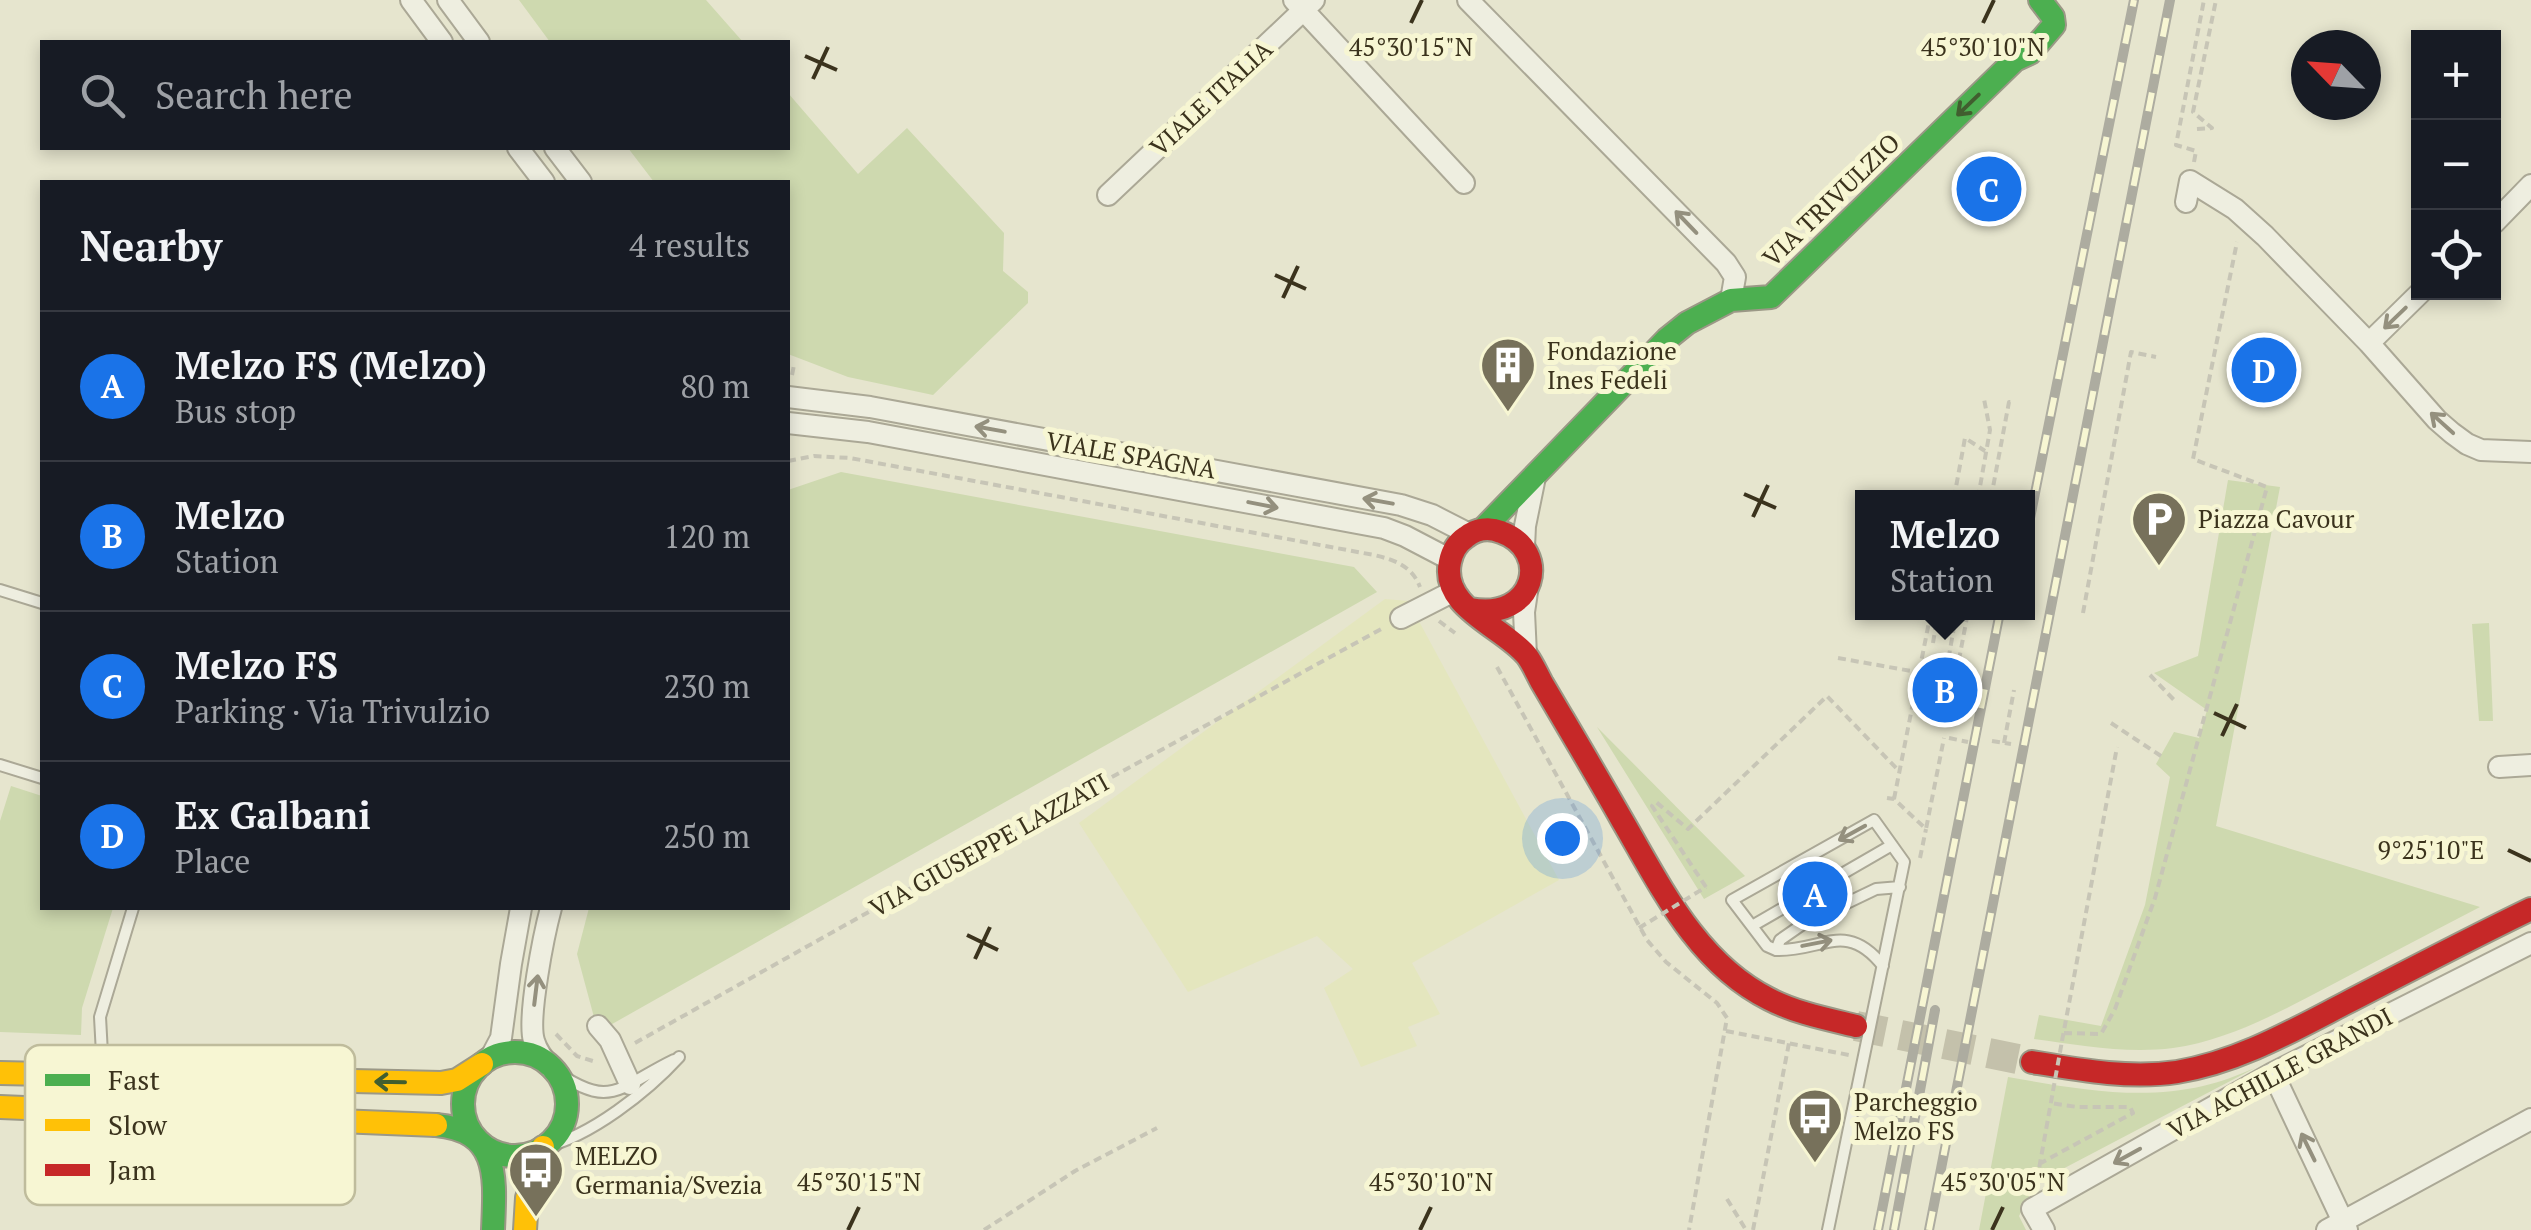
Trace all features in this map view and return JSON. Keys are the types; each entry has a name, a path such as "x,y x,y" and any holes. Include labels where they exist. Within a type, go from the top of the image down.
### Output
{"street":[{"path":"411,0 441,40"},
{"path":"448,0 478,40"},
{"path":"1468,0 1726,263 1735,277 1731,300"},
{"path":"1304,3 1464,183"},
{"name":"VIALE ITALIA","path":"1108,195 1304,3"},
{"name":"VIA TRIVULZIO","path":"1476,532 1536,477 1667,339 1731,300 1771,297 2015,60 2030,52 2051,31 2054,22 2045,6"},
{"path":"520,150 542,180"},
{"path":"557,150 579,180"},
{"path":"2501,216 2531,185"},
{"path":"2188,192 2242,216 2270,240 2437,420 2466,444 2496,452 2531,452"},
{"path":"2369,343 2414,300"},
{"name":"VIALE SPAGNA","path":"790,397 870,407 1401,504 1476,532"},
{"name":"VIALE SPAGNA","path":"790,424 874,433 1384,528 1449,559"},
{"name":"VIA TRIVULZIO","path":"1524,547 1536,477"},
{"path":"1526,654 1524,612 1532,574 1530,560 1513,536 1499,530 1476,532 1456,545 1449,559 1452,592 1526,654 1679,918 1718,963 1761,995 1796,1011 1856,1026"},
{"path":"1470,609 1486,614 1504,611 1518,602 1528,587"},
{"path":"1401,618 1452,592"},
{"path":"2499,767 2531,764"},
{"path":"2032,1062 2130,1074 2200,1068 2282,1036 2531,909"},
{"path":"493,1230 494,1171 466,1121 463,1100 469,1080 502,1038 521,910"},
{"path":"525,1230 527,1198 537,1161 543,1147 560,1128 566,1108 562,1084 539,1052 532,1032 551,910"},
{"name":"VIA ACHILLE GRANDI","path":"2032,1210 2273,1073 2531,943"},
{"path":"598,1026 610,1040 632,1090"},
{"path":"355,1081 458,1080 497,1056 516,1052 535,1057 551,1068"},
{"path":"0,1073 25,1073"},
{"path":"2273,1073 2339,1227 2531,1119"},
{"path":"0,1107 25,1108"},
{"path":"355,1121 458,1128 493,1152 510,1156 543,1147"},
{"path":"2032,1210 2044,1230"}],"lane":[{"path":"0,590 40,602"},
{"path":"0,765 40,777"},
{"path":"1828,1230 1900,887 1904,862 1874,820 1732,900 1767,946 1776,950 1846,939 1872,952 1883,966"},
{"path":"1752,926 1892,845"},
{"path":"1776,950 1780,940 1804,924 1876,888 1900,887"},
{"path":"102,1045 100,1017 131,910"},
{"path":"551,1068 594,1092 632,1090"},
{"path":"543,1147 569,1140 632,1090"}],"path":[{"path":"2188,192 2196,151 2176,145 2204,0"},
{"path":"2197,129 2212,128 2193,112 2216,0"},
{"path":"2064,1033 2100,1034 2115,1009 2155,898 2267,488 2193,458 2242,216"},
{"path":"2083,614 2131,352 2156,357"},
{"path":"1979,490 1990,430 1984,399"},
{"path":"1992,490 2009,402 2014,402"},
{"path":"1955,490 1965,438 1986,452"},
{"path":"790,461 814,456 850,458 1384,558 1416,576 1432,614 1461,636"},
{"name":"VIA GIUSEPPE LAZZATI","path":"616,1053 1401,618"},
{"path":"1929,620 1890,799 1926,829 1946,738 1968,742"},
{"path":"1944,684 1955,620"},
{"path":"1954,686 1966,620"},
{"path":"1933,644 1936,624 1954,627"},
{"path":"1838,658 1911,672"},
{"path":"1492,661 1640,928 1660,956 1716,1003 1728,1020 1689,1230"},
{"path":"2150,675 2175,701"},
{"path":"1924,717 1930,682 1978,691"},
{"path":"2004,743 2014,690"},
{"path":"1640,928 1706,887 1652,806 1656,802 1688,829 1827,696 1898,770"},
{"path":"2111,723 2161,756"},
{"path":"1992,741 2011,744"},
{"path":"2032,1210 2116,748"},
{"path":"1688,892 1697,904"},
{"path":"552,1026 570,1050 584,1060 600,1061 616,1053"},
{"path":"1749,1230 1789,1043"},
{"path":"2052,1047 2065,1048"},
{"path":"2039,1164 2133,1114 2130,1107 2077,1108 2051,1104"},
{"path":"984,1230 1075,1171 1158,1128"},
{"path":"1726,1199 1749,1230"}],"green space":[{"path":"519,0 706,0 741,40 549,40"},
{"path":"790,95 858,174 907,128 1004,233 1003,271 1028,292 1028,303 933,395 848,377 790,355 790,180 652,180 630,150 790,150"},
{"path":"841,472 1354,567 1377,592 598,1032 577,954 588,910 790,910 790,489"},
{"path":"2228,480 2280,487 2216,826 2480,907 2278,1013 2216,1038 2173,1048 2138,1050 2034,1039 2039,1015 2101,1026 2145,905 2170,777 2156,764 2174,732 2199,738 2207,710 2154,673 2198,656"},
{"path":"1385,599 1408,601 1559,880 1412,963 1440,1014 1408,1027 1417,1046 1361,1067 1324,988 1353,969 1317,936 1188,992 1079,823"},
{"path":"2489,623 2493,721 2479,721 2472,624"},
{"path":"1597,727 1745,876 1704,899"},
{"path":"11,786 40,795 40,910 112,910 82,1008 81,1035 0,1032 0,821"},
{"path":"2255,1068 2036,1183 2019,1216 2026,1230 1979,1230 2008,1077 2130,1093 2203,1086"}],"tunnel":[{"path":"1856,1026 2032,1062"}],"railway":[{"path":"2035,493 2134,0"},
{"path":"1929,1230 2170,0"},
{"path":"1878,1230 1998,620"},
{"path":"1894,1230 1935,1010"}],"traffic: fast":[{"path":"1483,529 1667,339 1687,323 1731,300 1771,297 2015,60 2030,53 2054,25 2053,17 2040,0"},
{"path":"515,1052 535,1056 558,1075 567,1104 563,1124 544,1147 515,1156 495,1152 472,1133 463,1104 467,1084 486,1061 515,1052"},
{"path":"436,1125 457,1129 483,1147 493,1176 493,1230"}],"traffic: slow":[{"path":"355,1081 441,1083 457,1080 482,1064"},
{"path":"0,1073 25,1074"},
{"path":"0,1107 25,1108"},
{"path":"355,1122 436,1125"},
{"path":"525,1230 527,1198 543,1147"}],"traffic: jam":[{"path":"1470,609 1492,610 1510,605 1529,582 1527,553 1517,541 1501,532 1478,531 1458,545 1450,562 1449,578 1455,592 1464,604 1476,615 1529,659 1683,921 1721,965 1744,984 1790,1008 1856,1026"},
{"path":"2032,1062 2141,1075 2177,1072 2222,1061 2285,1034 2531,909"}],"place":[{"name":"Melzo FS","path":"1989,189"},
{"name":"Ex Galbani","path":"2264,370"},
{"name":"Fondazione Ines Fedeli","path":"1508,414"},
{"name":"Piazza Cavour","path":"2159,568"},
{"name":"Melzo","path":"1945,690"},
{"name":"Melzo FS (Melzo)","path":"1815,894"},
{"name":"Parcheggio Melzo FS","path":"1815,1165"},
{"name":"MELZO Germania/Svezia","path":"536,1219"}]}
